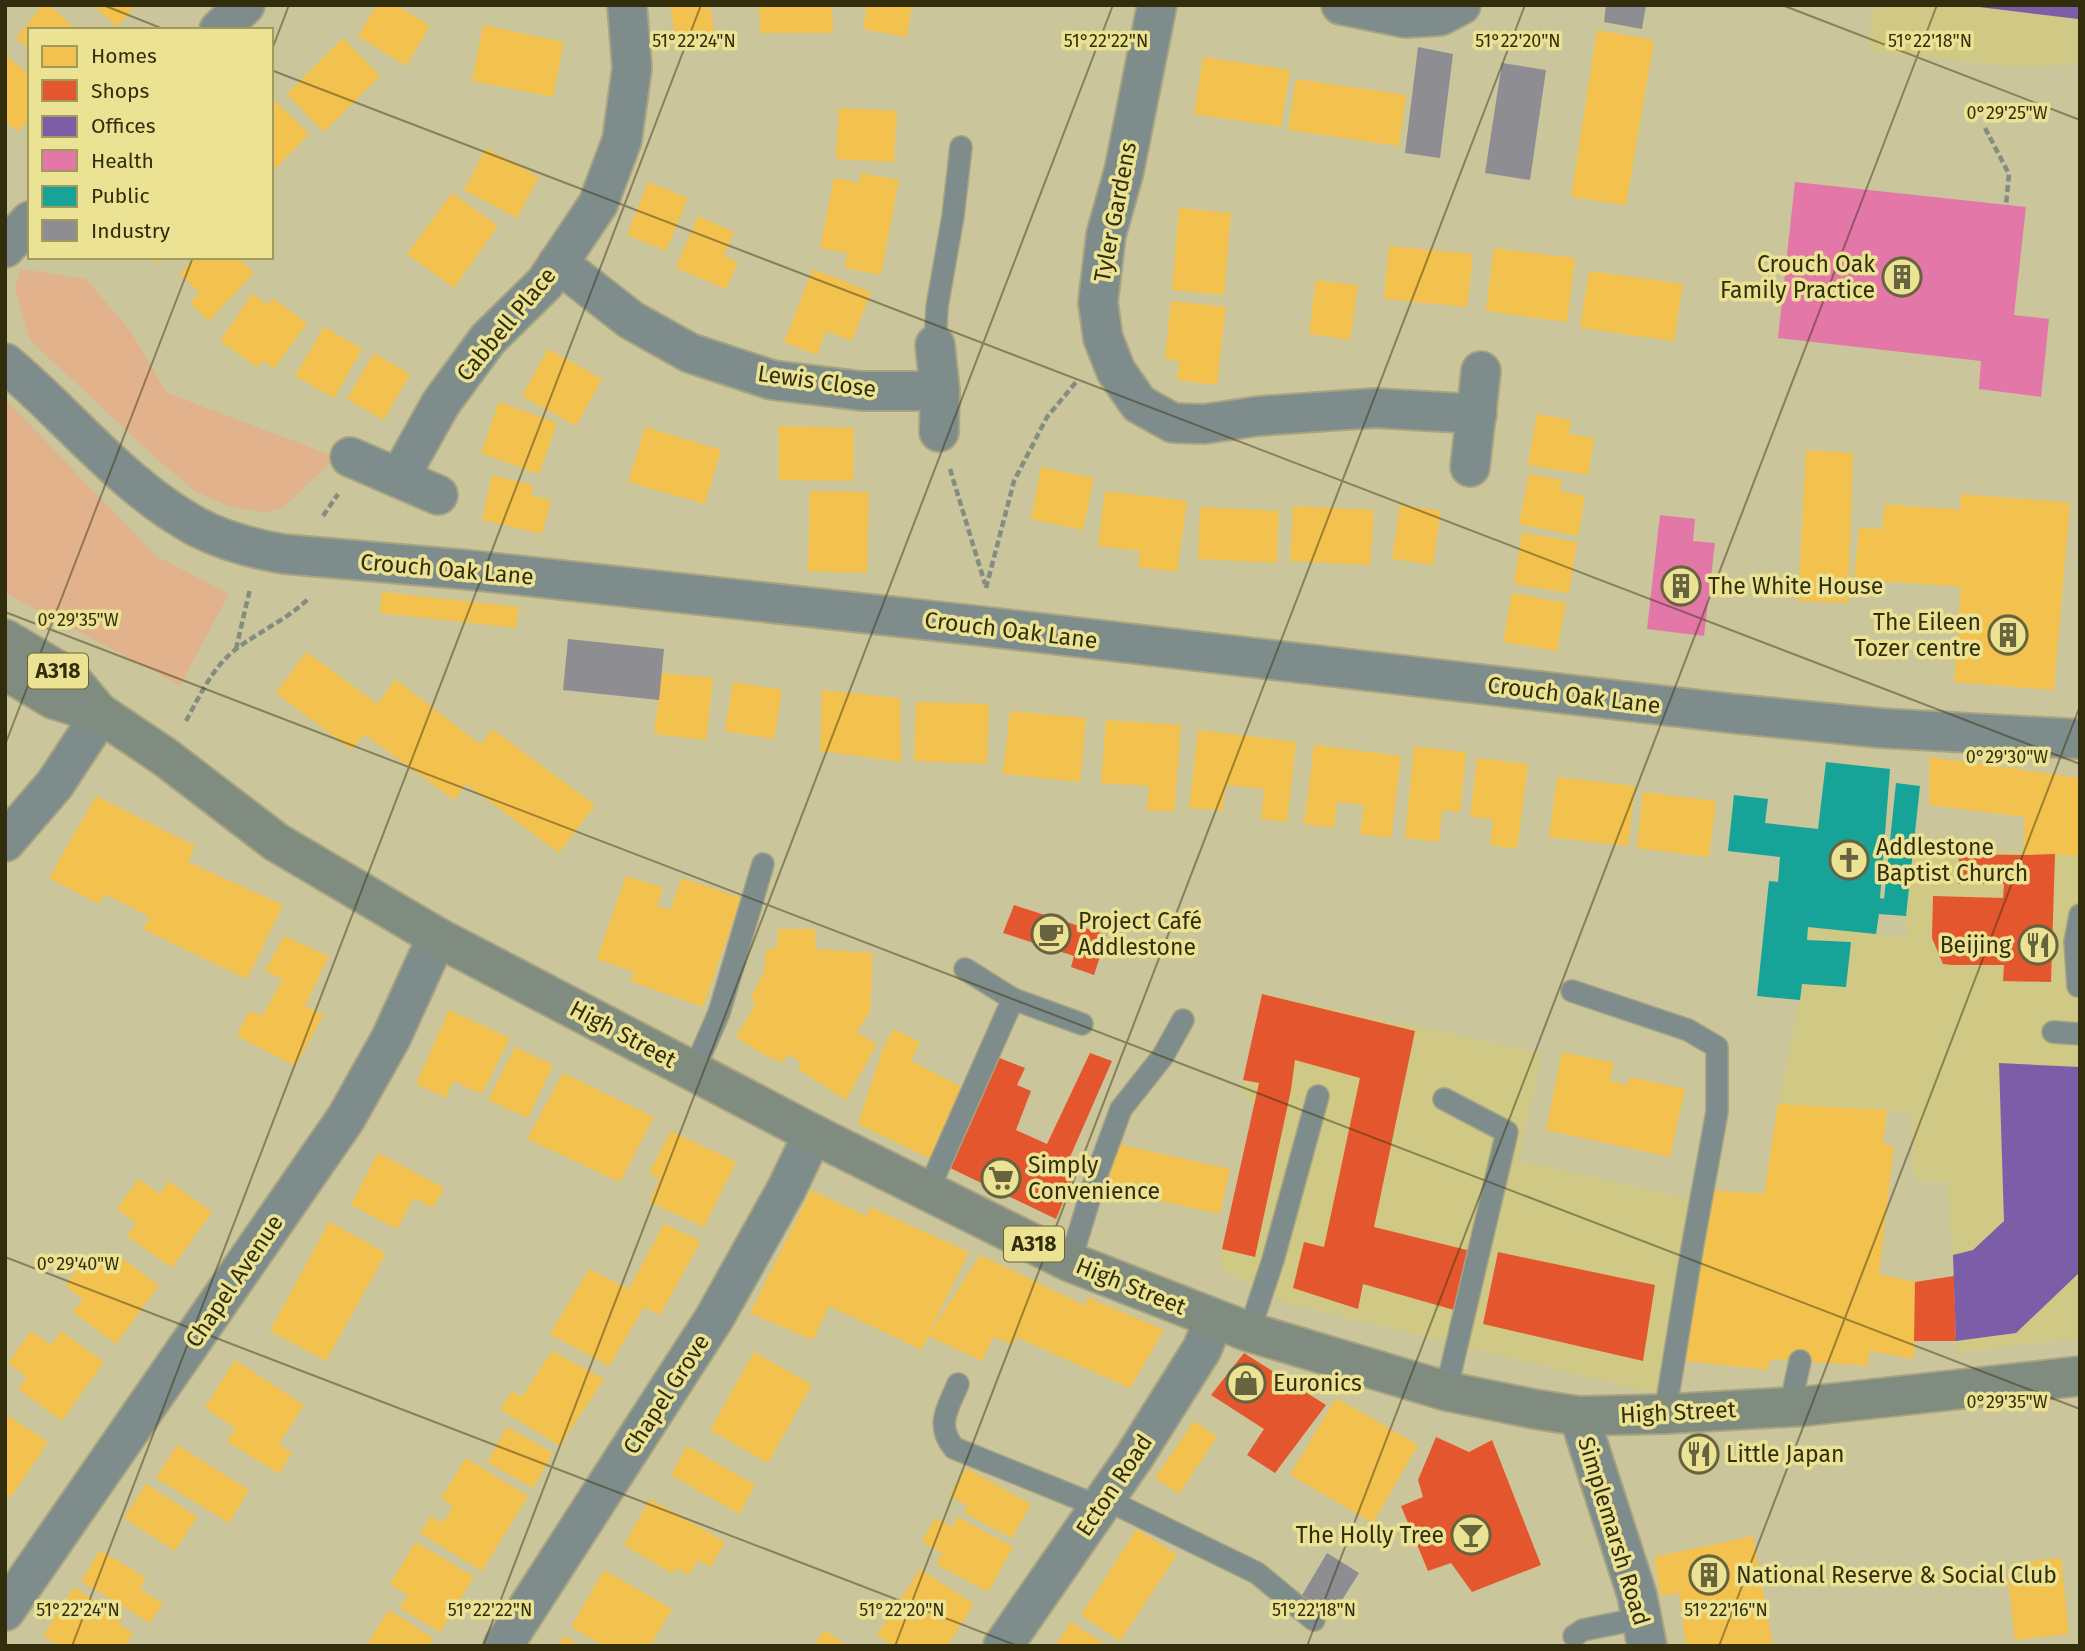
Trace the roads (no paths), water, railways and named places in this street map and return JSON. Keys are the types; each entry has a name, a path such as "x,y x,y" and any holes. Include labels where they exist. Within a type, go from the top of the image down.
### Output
{"main road":[{"name":"A318","path":"5,639 69,677 101,714"},
{"name":"A318","path":"5,670 53,699 101,714"},
{"name":"High Street","path":"101,714 164,757 276,842 437,937 813,1133 1070,1262 1249,1332 1446,1391 1578,1416 1790,1407 2080,1376"}],"street":[{"path":"221,28 245,5"},
{"name":"Cabbell Place","path":"398,478 441,403 464,371 488,339 545,283 598,204 622,140 632,68 627,5"},
{"name":"Tyler Gardens","path":"1157,5 1124,171 1107,235 1098,302 1103,338 1116,371 1139,404 1173,424 1204,424 1259,416 1375,408 1477,414"},
{"path":"1341,5 1405,18 1440,16 1461,5"},
{"path":"5,248 28,223"},
{"name":"Lewis Close","path":"558,263 631,320 690,354 772,380 862,391 940,391"},
{"path":"935,345 940,391 939,432"},
{"name":"Crouch Oak Lane","path":"5,363 133,482 173,512 198,528 259,550 470,570 968,625 1737,714 1880,728 2080,739"},
{"path":"1470,467 1481,371"},
{"path":"355,459 438,495"},
{"path":"9,831 55,784 101,714"},
{"name":"Chapel Avenue","path":"5,1611 346,1118 391,1038 437,937"},
{"name":"Chapel Grove","path":"503,1646 715,1317 786,1191 813,1133"},
{"name":"Ecton Road","path":"1003,1646 1103,1503 1202,1349 1214,1319"},
{"name":"Simplemarsh Road","path":"1578,1416 1637,1595 1645,1632"}],"lane":[{"path":"935,345 937,306 954,216 961,147"},
{"path":"694,1070 719,1013 763,864"},
{"path":"2080,915 2075,942 2080,986"},
{"path":"965,969 1013,999 1082,1024"},
{"path":"1572,991 1688,1030 1717,1047 1717,1112 1665,1414"},
{"path":"928,1191 1013,999"},
{"path":"1070,1262 1097,1174 1121,1109 1163,1056 1183,1020"},
{"path":"2053,1032 2080,1034"},
{"path":"1249,1332 1273,1260 1318,1096"},
{"path":"1444,1099 1507,1132 1446,1391"},
{"path":"1790,1407 1800,1361"},
{"path":"958,1384 943,1419 946,1438 954,1448 1103,1503 1257,1573 1314,1620"},
{"path":"1574,1636 1583,1630 1645,1632"}],"place":[{"name":"Crouch Oak Family Practice","path":"1902,277"},
{"name":"The White House","path":"1681,586"},
{"name":"The Eileen Tozer centre","path":"2008,635"},
{"name":"Addlestone Baptist Church","path":"1849,860"},
{"name":"Project Café Addlestone","path":"1051,934"},
{"name":"Beijing","path":"2038,945"},
{"name":"Simply Convenience","path":"1001,1178"},
{"name":"Euronics","path":"1246,1383"},
{"name":"Little Japan","path":"1699,1454"},
{"name":"The Holly Tree","path":"1471,1535"},
{"name":"National Reserve & Social Club","path":"1709,1575"}]}
